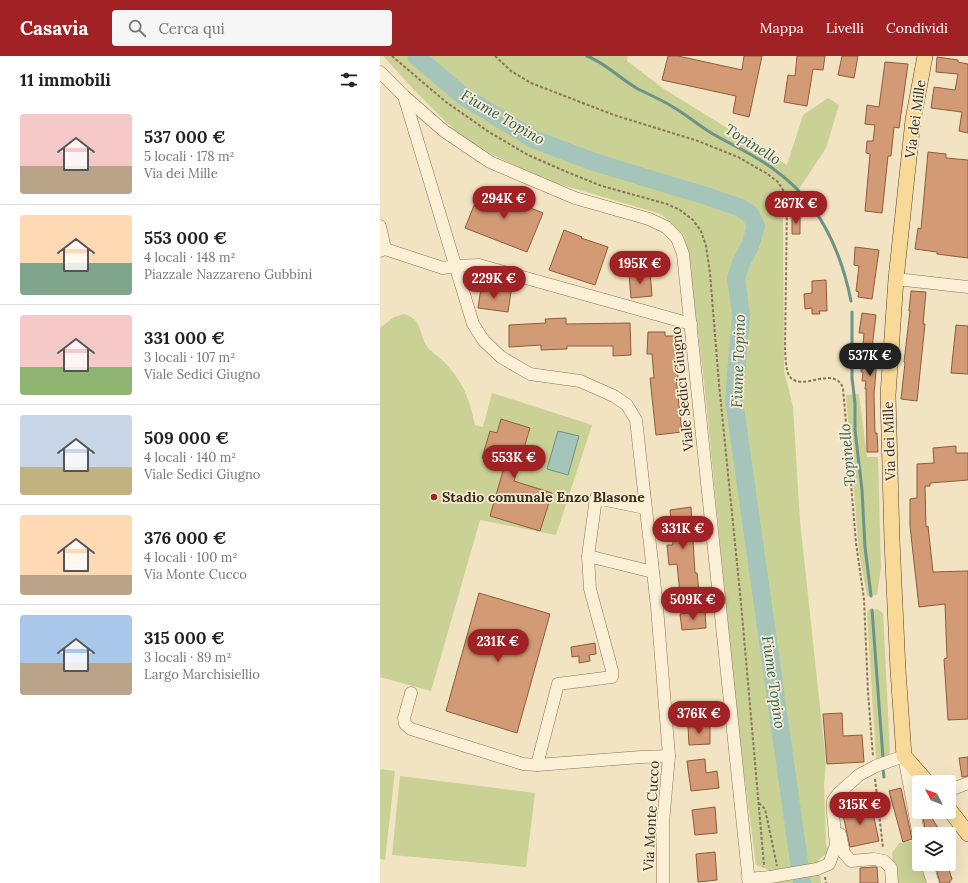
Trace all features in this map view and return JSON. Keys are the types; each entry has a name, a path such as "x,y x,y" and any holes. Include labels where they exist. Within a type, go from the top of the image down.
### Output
{"main road":[{"name":"Via dei Mille","path":"904,756 892,549 888,395 896,279 913,120 925,56"},
{"path":"904,756 920,775"},
{"path":"956,818 968,834"}],"street":[{"name":"Viale Sedici Giugno","path":"380,72 404,96 444,131 490,162 575,198 649,219 666,226 677,238 683,254 761,877"},
{"name":"Via Monte Cucco","path":"404,96 473,324 484,341 500,357 530,374 580,381 614,396 627,405 636,420 653,572 669,756 663,823 663,883"},
{"path":"380,226 383,250 443,268 479,265 691,324"},
{"path":"896,279 968,287"},
{"path":"537,766 558,684 612,677 612,670 590,589 588,556 596,498 646,508"},
{"path":"588,556 653,572"},
{"path":"411,693 404,718 405,724 411,728 523,764 537,766 626,758 669,756"},
{"path":"761,877 817,869 829,864 836,844 833,801 839,793 859,775 873,767 904,756 917,827"},
{"path":"956,788 968,783"},
{"path":"833,801 836,807 844,853 851,862 874,859 884,861 891,868 892,883"},
{"path":"929,871 933,883"}],"path":[{"path":"392,56 446,102 489,132 528,155 602,186 667,204 680,210 693,220 701,231 706,246 710,273 719,384 741,603 764,865 761,877"},
{"path":"494,56 511,71 531,83 614,115 698,141 738,157 766,173 778,182 785,193 787,203 785,350 788,373 791,378 796,381 828,378 836,379 840,382 843,388 856,543 864,599 873,767 882,848"},
{"path":"759,803 765,809 761,877"}],"green space":[{"path":"383,56 628,56 627,61 664,89 787,165 803,115 828,98 839,105 826,148 783,213 784,370 793,407 800,521 826,763 824,784 826,844 829,852 818,860 821,883 773,883 775,879 772,871 756,865 739,734 704,381 691,277 684,235 661,214 542,179 473,145 454,130"},
{"name":"Stadio comunale Enzo Blasone","path":"404,314 414,319 419,326 426,345 444,362 461,384 468,399 475,425 483,427 492,393 592,425 556,535 480,520 431,691 380,677 380,328 394,317"},
{"path":"859,394 867,457 878,457 881,568 877,595 867,596 859,552 846,395"},
{"path":"877,609 883,613 890,753 886,758 876,759 867,614 868,610"},
{"path":"380,769 395,771 385,860 380,859"},
{"path":"400,776 535,793 526,867 392,855"},
{"path":"912,841 912,871 927,871 931,883 894,883 892,853 899,843"}],"water":[{"path":"558,431 579,436 568,475 547,469"},
{"path":"530,447 541,451 536,467 525,463"}],"building":[{"path":"668,56 678,56 742,70 744,56 762,56 749,117 733,113 736,96 662,80"},
{"path":"797,56 825,56 823,70 813,69 807,106 784,102 788,75 795,76"},
{"path":"842,56 858,56 854,78 838,75"},
{"path":"937,57 958,60 958,62 968,64 968,133 959,131 962,112 931,108 934,87 955,90 958,74 936,72"},
{"path":"885,62 908,64 899,128 894,127 891,156 888,156 882,213 865,211 870,154 866,153 867,141 873,141 875,125 865,124 867,105 879,107"},
{"path":"928,152 946,154 946,158 968,160 968,258 937,254 937,252 915,249 918,228 921,229"},
{"path":"481,188 543,213 527,252 465,228"},
{"path":"792,216 800,217 800,234 792,234"},
{"path":"564,230 582,237 581,238 608,247 595,285 549,270"},
{"path":"855,247 879,250 872,299 858,297 859,292 856,291 859,266 854,265"},
{"path":"650,272 652,296 631,298 629,274"},
{"path":"826,280 827,311 819,311 820,314 812,314 812,308 805,309 804,294 812,293 812,281"},
{"path":"481,288 511,292 508,312 478,308"},
{"path":"911,291 926,292 923,324 925,324 917,401 901,399"},
{"path":"862,313 876,315 872,348 878,348 874,394 875,433 877,433 878,452 867,452 866,381 862,381 863,372 861,372 864,333 859,333"},
{"path":"566,318 566,324 630,323 631,355 613,356 613,346 567,346 567,349 541,350 541,345 509,347 509,325 546,323 545,319"},
{"path":"956,325 968,326 968,374 951,373"},
{"path":"648,332 665,332 665,336 679,336 677,354 678,378 676,378 682,432 656,435 650,378 654,378 652,354 647,354"},
{"path":"501,419 530,428 514,481 552,493 540,531 490,516 503,471 487,467 489,461 482,458 490,431 497,433"},
{"path":"956,446 956,453 968,453 968,480 930,483 930,486 925,486 926,527 928,526 933,572 968,571 968,719 948,720 944,659 947,658 945,604 919,607 910,526 910,499 917,498 917,464 934,463 933,448"},
{"path":"691,507 695,573 697,573 699,592 680,594 677,564 669,565 667,545 673,545 670,510"},
{"path":"479,593 550,614 517,733 446,711"},
{"path":"705,611 706,628 682,630 680,614"},
{"path":"595,643 596,654 589,655 590,661 579,663 579,656 572,657 571,647"},
{"path":"842,713 843,736 862,735 864,762 827,764 823,714"},
{"path":"710,726 710,744 689,745 688,727"},
{"path":"968,757 968,776 962,777 959,758"},
{"path":"705,759 706,773 717,771 719,788 691,791 687,761"},
{"path":"901,788 912,839 903,842 889,791"},
{"path":"871,804 879,841 850,847 842,810"},
{"path":"715,807 717,833 695,835 692,810"},
{"path":"923,819 932,819 938,827 925,827"},
{"path":"715,852 717,880 698,882 696,854"},
{"path":"877,867 878,883 860,883 860,868"},
{"path":"937,871 949,871 952,879 949,883 940,883"}],"waterway":[{"name":"Fiume Topino","path":"416,56 463,96 533,139 594,162 741,208 750,214 756,226 750,246 741,263 736,278 741,314 734,400 802,883"},
{"name":"Topinello","path":"587,56 607,67 638,89 669,104 708,131 745,151 776,171 791,183 804,197 826,229 841,264 851,301"},
{"name":"Topinello","path":"852,312 852,378 855,403 855,430 862,490 865,547 871,596"},
{"name":"Topinello","path":"872,610 883,758"},
{"name":"Topinello","path":"883,769 884,777"}],"place":[{"name":"Stadio comunale Enzo Blasone","path":"434,497"}]}
